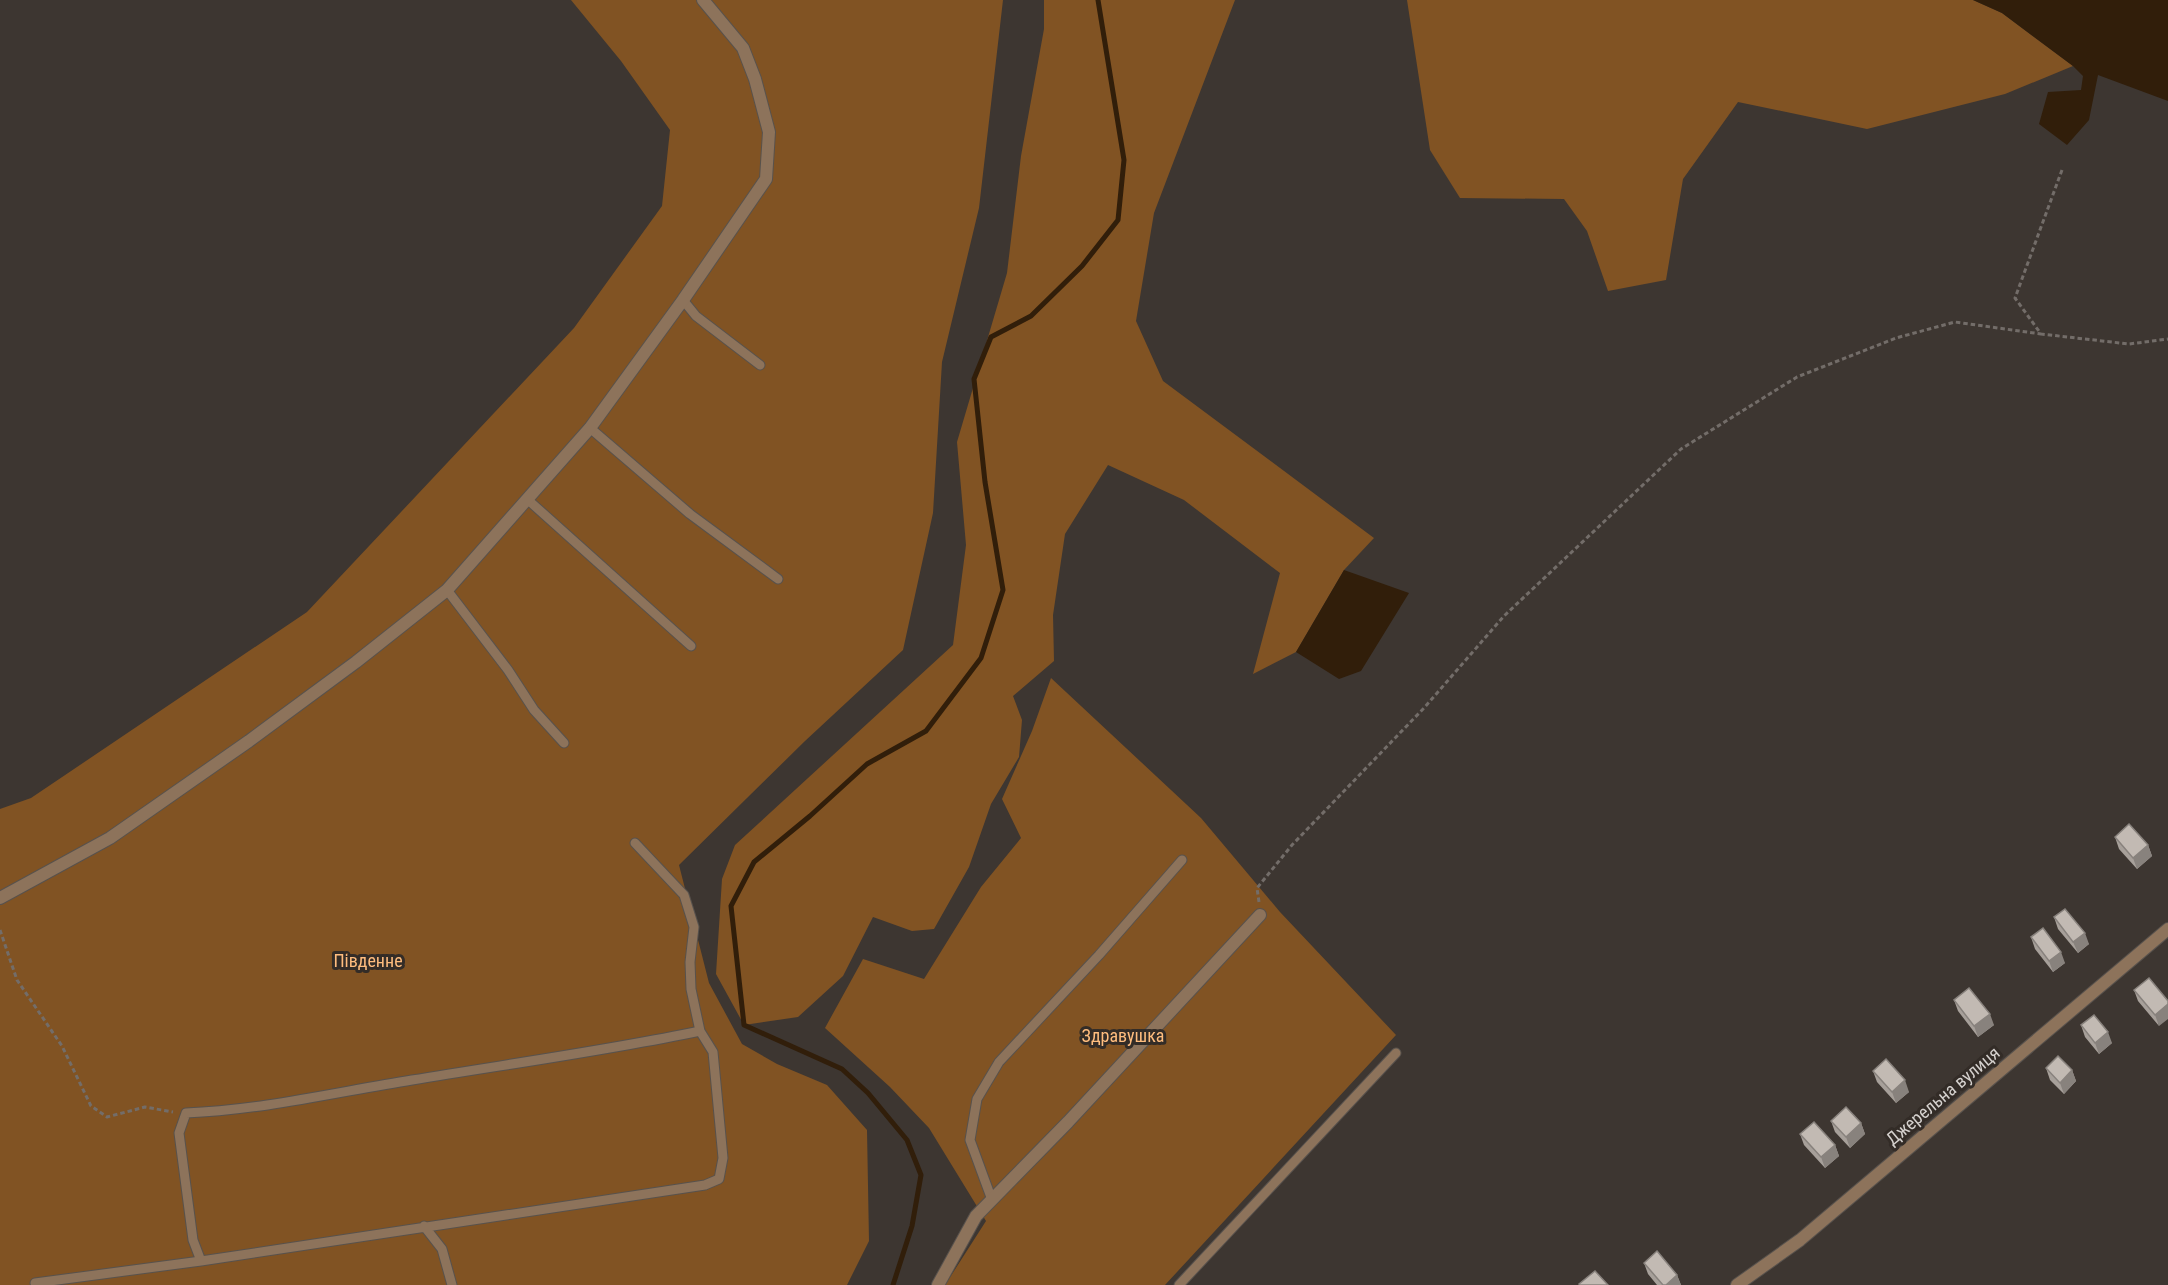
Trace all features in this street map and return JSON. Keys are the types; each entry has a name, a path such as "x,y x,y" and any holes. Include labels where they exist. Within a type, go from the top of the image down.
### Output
{"street":[{"path":"0,898 111,838 329,682 447,590 590,428 683,300 766,179 769,132 755,79 743,48 703,0"},
{"path":"938,1285 976,1216 1260,915"},
{"name":"Джерельна вулиця","path":"1737,1285 1800,1240 2168,929"}],"lane":[{"path":"683,300 696,316 760,365"},
{"path":"590,428 690,514 778,579"},
{"path":"528,499 691,646"},
{"path":"447,590 508,670 534,710 564,743"},
{"path":"35,1283 201,1261 705,1185 719,1179 723,1158 713,1052 700,1031 691,989 690,962 694,927 684,895 635,843"},
{"path":"992,1200 970,1140 977,1099 999,1062 1099,955 1182,860"},
{"path":"201,1261 193,1240 179,1133 186,1113 215,1112 323,1096 410,1080 620,1048 700,1031"},
{"path":"1179,1285 1396,1053"},
{"path":"424,1226 442,1249 452,1285"}],"path":[{"path":"2040,334 2015,298 2062,170"},
{"path":"1260,915 1257,888 1292,845 1424,708 1504,615 1682,449 1797,377 1896,338 1955,322 2129,344 2168,339"},
{"path":"0,930 17,980 62,1046 91,1106 107,1117 146,1107 186,1113"}],"green space":[{"name":"Південне","path":"571,0 1003,0 979,208 942,362 933,513 903,650 805,741 679,865 709,983 742,1044 777,1064 827,1085 867,1130 869,1241 847,1285 0,1285 0,809 31,798 307,612 574,328 662,206 670,130 621,61"},
{"path":"1044,0 1235,0 1154,213 1136,321 1163,381 1374,538 1344,570 1296,652 1253,674 1280,573 1184,500 1108,465 1065,534 1053,615 1054,661 1013,696 1022,720 1019,757 991,804 969,867 934,929 912,931 873,917 843,976 798,1017 744,1025 716,974 722,879 735,845 953,645 966,545 957,442 1007,273 1021,156 1044,29"},
{"path":"1407,0 1973,0 2002,13 2073,66 2005,94 1867,129 1738,102 1683,179 1666,280 1608,291 1587,231 1564,199 1460,198 1430,150"},
{"name":"Здравушка","path":"1051,678 1201,818 1280,912 1396,1035 1165,1285 945,1285 986,1221 929,1128 890,1087 825,1028 863,959 924,979 981,887 1021,838 1002,799 1032,731"}],"shaded area":[{"path":"1973,0 2168,0 2168,101 2098,75 2089,120 2067,145 2039,124 2048,92 2081,90 2083,76 2002,13"},
{"path":"1344,570 1409,593 1361,671 1339,679 1296,652"}],"building":[{"path":"2129,824 2148,845 2133,858 2115,837"},
{"path":"2065,909 2085,933 2073,942 2054,917"},
{"path":"2043,928 2061,952 2049,961 2031,937"},
{"path":"2149,978 2168,1001 2168,1004 2155,1015 2134,990"},
{"path":"1969,988 1990,1014 1974,1026 1954,1000"},
{"path":"2094,1015 2108,1032 2095,1043 2081,1025"},
{"path":"2058,1056 2072,1070 2060,1083 2046,1068"},
{"path":"1886,1059 1905,1080 1892,1092 1873,1071"},
{"path":"1846,1107 1861,1123 1846,1137 1831,1121"},
{"path":"1814,1122 1835,1145 1821,1157 1800,1134"},
{"path":"1657,1251 1677,1275 1666,1285 1663,1285 1644,1263"},
{"path":"1595,1271 1608,1285 1579,1284"}],"waterway":[{"path":"893,1285 912,1226 921,1175 907,1140 868,1093 842,1069 744,1025 731,906 754,862 810,816 867,764 926,731 981,658 1003,590 985,482 974,379 991,337 1031,316 1082,266 1118,220 1124,160 1098,0"}]}
